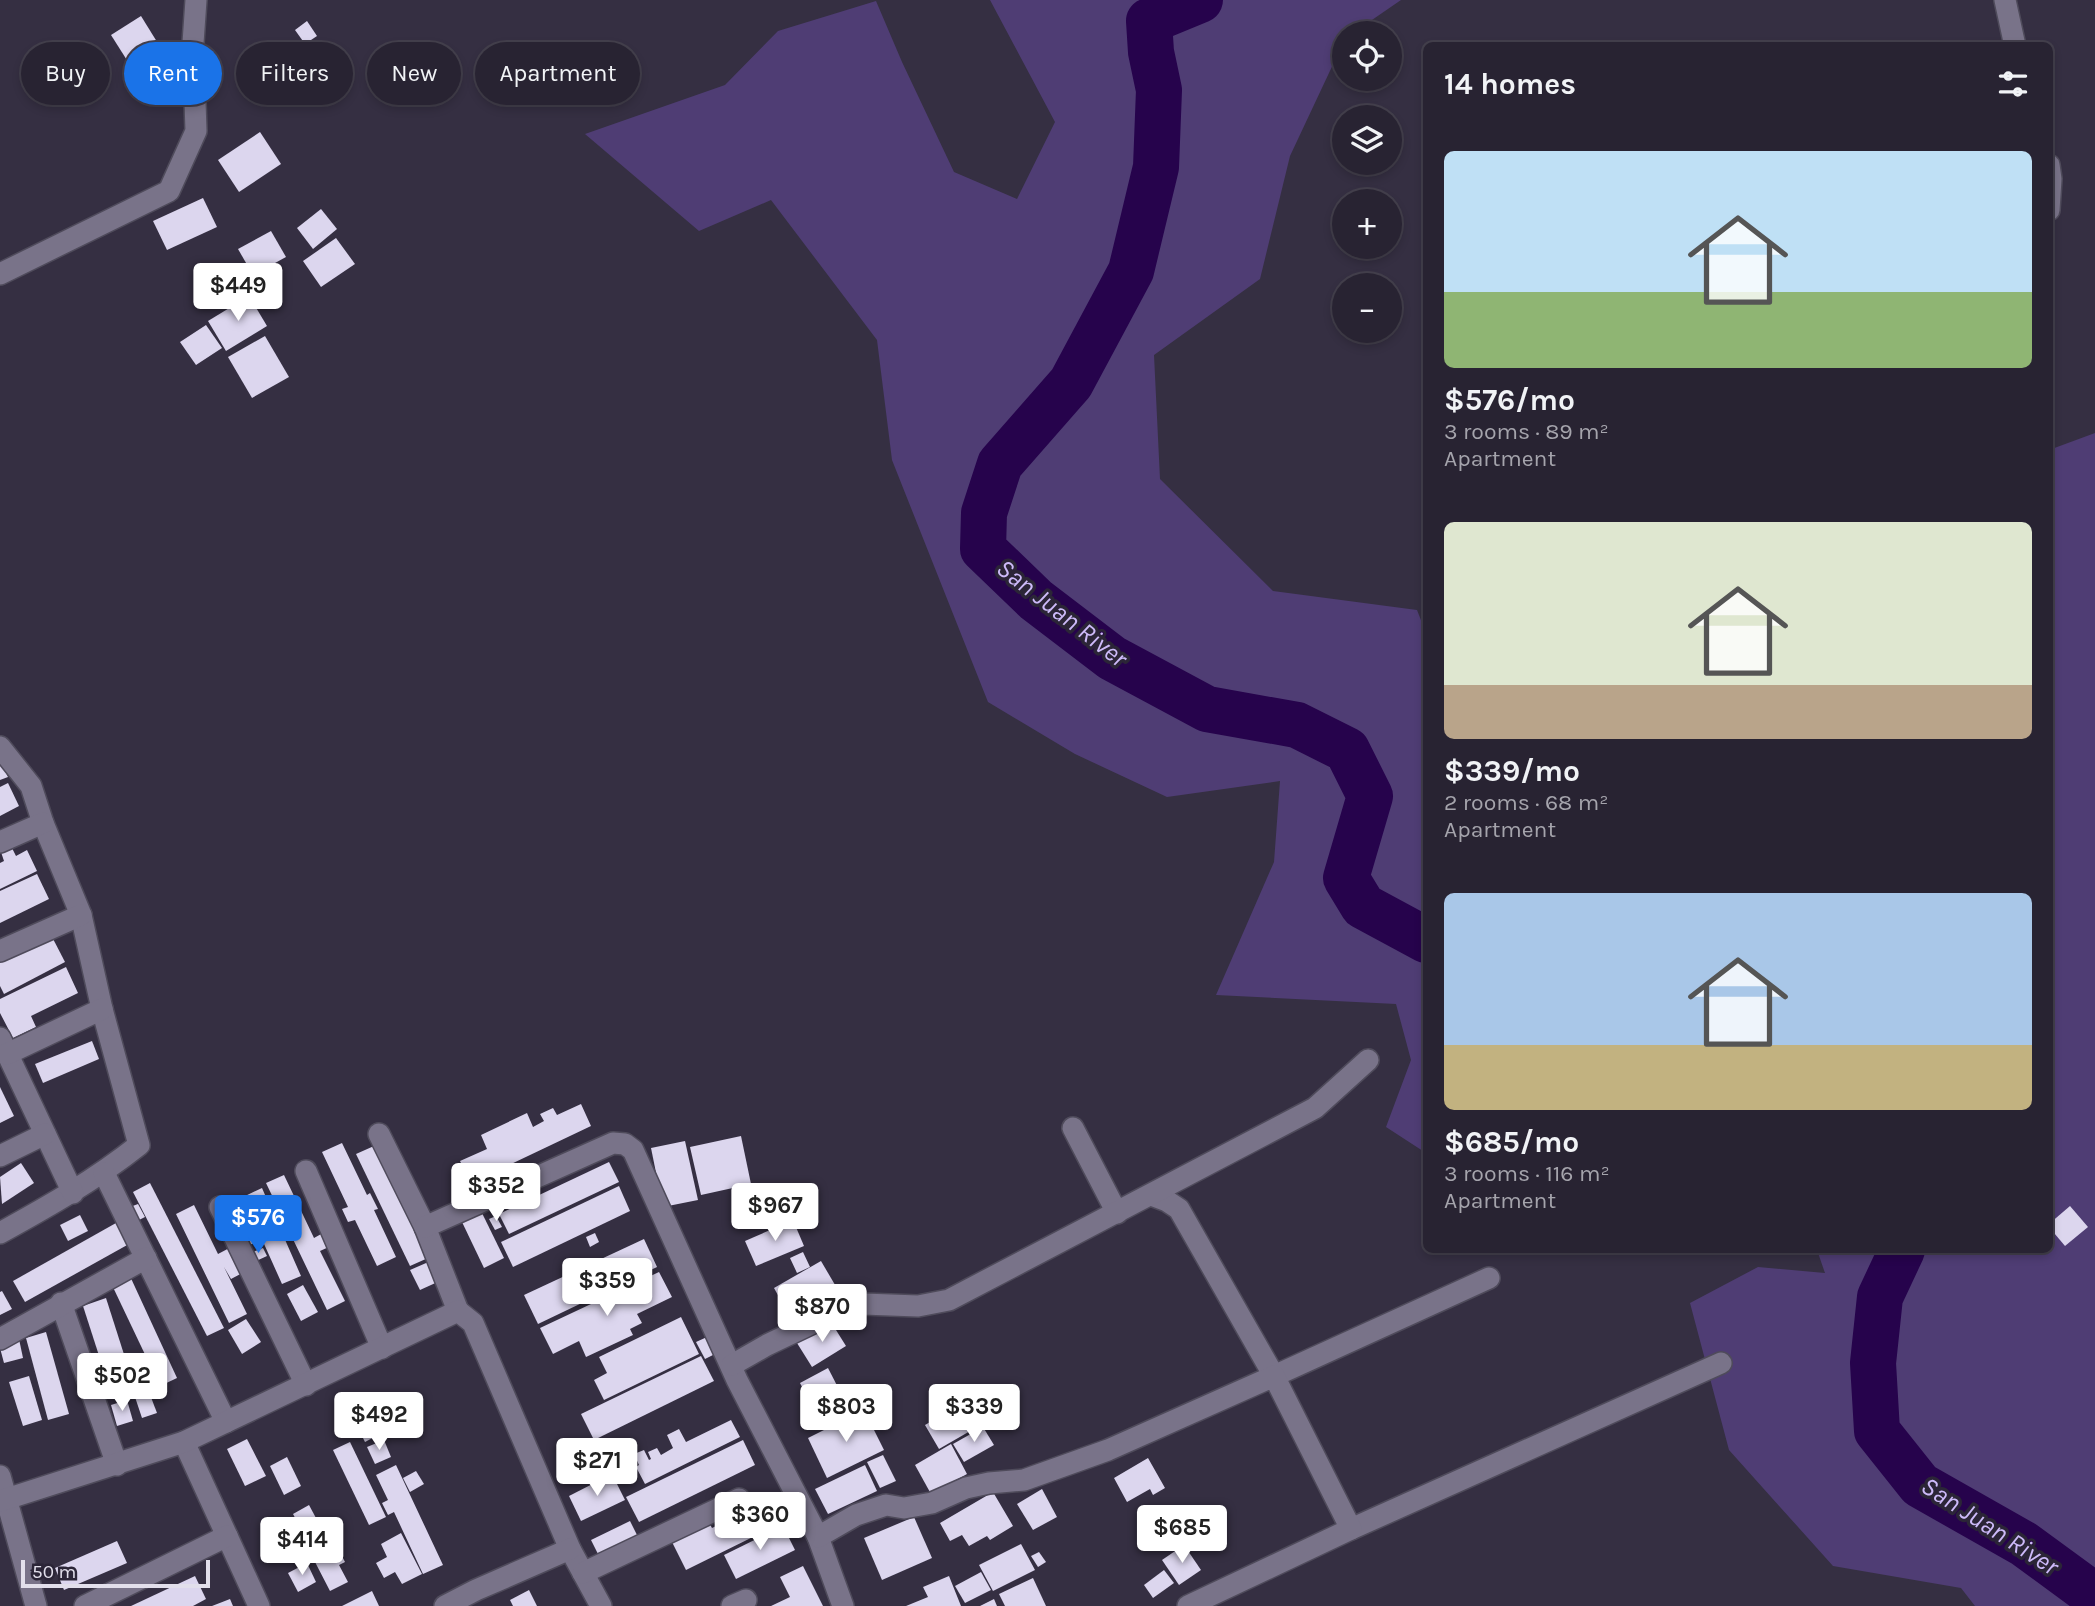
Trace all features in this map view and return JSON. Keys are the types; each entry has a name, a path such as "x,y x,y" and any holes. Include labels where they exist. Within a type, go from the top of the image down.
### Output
{"street":[{"path":"0,274 169,191 196,131 193,43 196,0"},
{"path":"2005,0 2014,42"},
{"path":"0,747 32,786 43,823 80,915 139,1145 73,1193 0,1233"},
{"path":"0,842 43,823"},
{"path":"0,951 80,915"},
{"path":"73,1193 4,1046 102,1009"},
{"path":"732,1366 767,1345 840,1310 863,1304 918,1306 949,1300 1315,1108 1368,1060"},
{"path":"1073,1128 1118,1213"},
{"path":"0,1156 45,1134"},
{"path":"379,1134 425,1227 457,1311 473,1323 570,1549 601,1606"},
{"path":"425,1227 613,1143 625,1144 633,1150 732,1366 818,1538 843,1606"},
{"path":"306,1171 382,1348"},
{"path":"104,1173 226,1422"},
{"path":"1151,1195 1179,1209 1274,1376 1351,1529"},
{"path":"220,1207 306,1385"},
{"path":"0,1339 146,1258"},
{"path":"818,1538 856,1515 886,1505 904,1508 932,1503 966,1488 1024,1480 1108,1450 1489,1278"},
{"path":"61,1303 117,1465"},
{"path":"3,1500 184,1442 457,1311"},
{"path":"1188,1606 1351,1529 1721,1363"},
{"path":"184,1442 259,1606"},
{"path":"0,1476 3,1500 36,1606"},
{"path":"583,1573 738,1499"},
{"path":"85,1606 227,1536"},
{"path":"445,1606 480,1598 570,1549"}],"shaded area":[{"path":"990,0 1401,0 1370,21 1332,21 1332,67 1290,156 1260,279 1154,355 1160,479 1273,591 1417,610 1423,625 1423,1151 1386,1127 1411,1060 1396,1004 1216,995 1274,862 1280,781 1167,797 1075,754 988,702 892,460 877,340 771,200 699,231 585,134 725,85 778,31 876,1 954,172 1017,199 1055,122"},
{"path":"2095,433 2095,1606 1975,1606 1961,1588 1833,1566 1729,1450 1690,1303 1758,1267 1825,1273 1818,1253 2053,1253 2053,449"}],"building":[{"path":"141,16 157,42 124,42 124,56 111,35"},
{"path":"307,21 317,36 304,42 295,30"},
{"path":"260,132 281,164 239,192 218,160"},
{"path":"203,198 217,227 167,250 153,221"},
{"path":"321,209 337,229 313,249 297,228"},
{"path":"271,231 286,257 253,275 238,249"},
{"path":"336,238 355,264 321,287 303,261"},
{"path":"249,296 267,326 226,351 208,321"},
{"path":"206,325 222,348 196,365 180,342"},
{"path":"265,336 289,377 252,398 228,357"},
{"path":"0,760 8,777 0,780"},
{"path":"8,783 19,806 0,816 0,787"},
{"path":"10,844 16,856 27,850 37,871 0,889 0,863 4,861 0,849"},
{"path":"37,874 49,899 0,923 0,891"},
{"path":"50,933 65,962 4,994 0,986 0,958"},
{"path":"66,967 78,993 31,1016 36,1027 13,1038 0,1013 0,999"},
{"path":"92,1041 99,1059 43,1083 35,1064"},
{"path":"0,1087 14,1116 0,1123"},
{"path":"581,1104 591,1126 471,1183 460,1161 487,1149 481,1135 527,1113 533,1127 544,1121 540,1114 553,1108 557,1115"},
{"path":"741,1136 751,1184 701,1195 690,1147"},
{"path":"685,1141 698,1200 663,1207 651,1148"},
{"path":"342,1143 367,1195 370,1193 378,1209 374,1210 396,1257 377,1266 355,1220 348,1222 342,1209 348,1207 322,1152"},
{"path":"374,1146 428,1258 410,1266 356,1154"},
{"path":"609,1162 619,1182 509,1234 499,1214"},
{"path":"21,1163 34,1183 2,1204 0,1177"},
{"path":"508,1168 513,1179 500,1185 495,1174"},
{"path":"284,1175 314,1238 323,1233 331,1246 320,1251 345,1301 327,1310 266,1183"},
{"path":"150,1183 224,1328 207,1336 133,1192"},
{"path":"768,1185 780,1213 747,1228 735,1200"},
{"path":"619,1186 630,1211 513,1267 501,1242"},
{"path":"262,1188 275,1218 280,1215 284,1224 279,1226 301,1276 282,1284 243,1197"},
{"path":"138,1204 145,1217 137,1221 130,1207"},
{"path":"194,1205 218,1254 235,1245 248,1270 231,1279 224,1267 247,1314 229,1323 176,1214"},
{"path":"2070,1206 2088,1227 2065,1246 2053,1232 2053,1221"},
{"path":"482,1213 504,1258 484,1268 462,1222"},
{"path":"80,1215 88,1231 68,1241 60,1225"},
{"path":"496,1216 502,1227 495,1230 489,1219"},
{"path":"793,1220 804,1246 756,1266 745,1241"},
{"path":"116,1223 129,1244 25,1302 13,1281"},
{"path":"254,1224 260,1241 243,1247 237,1231"},
{"path":"595,1233 599,1242 590,1247 586,1237"},
{"path":"644,1239 657,1267 538,1324 524,1295"},
{"path":"263,1248 267,1256 254,1262 250,1253"},
{"path":"803,1252 810,1267 797,1273 790,1258"},
{"path":"433,1260 442,1280 420,1290 410,1270"},
{"path":"821,1261 838,1290 790,1317 774,1288"},
{"path":"659,1272 672,1297 637,1314 642,1323 630,1329 633,1335 586,1357 579,1341 553,1354 540,1328"},
{"path":"129,1274 177,1378 160,1386 111,1283"},
{"path":"303,1285 318,1312 301,1321 287,1294"},
{"path":"2,1291 12,1309 0,1315 0,1292"},
{"path":"106,1298 136,1392 113,1399 83,1306"},
{"path":"681,1317 699,1354 604,1400 594,1380 607,1373 599,1357"},
{"path":"246,1319 261,1342 242,1354 228,1330"},
{"path":"831,1322 846,1346 812,1367 797,1343"},
{"path":"46,1332 69,1414 48,1420 26,1338"},
{"path":"707,1337 715,1354 705,1359 696,1342"},
{"path":"19,1339 23,1358 4,1363 0,1348"},
{"path":"701,1356 714,1381 594,1440 581,1414"},
{"path":"828,1368 846,1403 818,1418 800,1383"},
{"path":"29,1376 42,1420 23,1426 9,1382"},
{"path":"149,1392 157,1413 142,1418 135,1397"},
{"path":"970,1399 984,1423 939,1449 925,1425"},
{"path":"127,1400 133,1421 117,1426 111,1405"},
{"path":"864,1410 884,1450 827,1478 808,1438"},
{"path":"371,1415 380,1434 365,1442 355,1422"},
{"path":"731,1420 740,1437 645,1484 636,1467 639,1465 634,1454 644,1450 649,1460 651,1459 648,1452 657,1448 661,1455 673,1448 667,1435 679,1429 686,1442"},
{"path":"983,1427 994,1445 964,1462 953,1444"},
{"path":"247,1439 266,1476 245,1486 227,1449"},
{"path":"384,1440 391,1457 375,1464 367,1447"},
{"path":"743,1440 755,1465 639,1522 626,1497"},
{"path":"350,1442 386,1517 369,1525 333,1450"},
{"path":"951,1444 967,1474 931,1494 915,1465"},
{"path":"883,1455 896,1481 880,1488 867,1462"},
{"path":"287,1457 301,1486 284,1495 270,1466"},
{"path":"1148,1458 1165,1488 1153,1495 1150,1489 1127,1502 1114,1478"},
{"path":"396,1465 443,1565 423,1574 394,1512 388,1515 382,1503 388,1500 376,1475"},
{"path":"865,1465 877,1491 828,1514 815,1489"},
{"path":"416,1471 424,1484 410,1492 403,1478"},
{"path":"612,1474 625,1500 581,1521 569,1496"},
{"path":"1042,1489 1057,1517 1033,1530 1017,1504"},
{"path":"993,1492 1013,1526 990,1540 987,1536 969,1546 962,1535 950,1541 940,1523"},
{"path":"772,1499 783,1522 686,1570 670,1538 707,1519 712,1528"},
{"path":"309,1505 331,1546 315,1555 293,1514"},
{"path":"914,1517 932,1558 882,1580 864,1538"},
{"path":"630,1521 641,1543 602,1562 591,1540"},
{"path":"783,1526 795,1550 736,1579 724,1555"},
{"path":"401,1533 422,1574 402,1584 395,1572 384,1578 376,1563 387,1557 381,1544"},
{"path":"117,1541 127,1563 64,1590 55,1568"},
{"path":"1021,1544 1035,1570 993,1591 979,1565"},
{"path":"1184,1545 1201,1570 1179,1585 1162,1560"},
{"path":"340,1552 345,1562 339,1565 348,1582 330,1591 315,1562"},
{"path":"1039,1552 1046,1562 1038,1567 1031,1556"},
{"path":"307,1563 316,1582 298,1592 288,1573"},
{"path":"803,1566 823,1606 771,1606 790,1597 780,1577"},
{"path":"1164,1570 1174,1583 1153,1598 1144,1585"},
{"path":"981,1572 991,1590 965,1603 955,1586"},
{"path":"195,1576 206,1599 193,1606 131,1606"},
{"path":"949,1576 961,1606 906,1606 928,1597 923,1587"},
{"path":"1033,1578 1046,1606 1005,1606 999,1594"},
{"path":"529,1590 537,1606 513,1606 510,1600"},
{"path":"372,1591 379,1606 342,1606"},
{"path":"230,1599 233,1606 212,1606"},
{"path":"994,1599 997,1606 980,1606"}],"waterway":[{"name":"San Juan River","path":"1200,0 1149,21 1151,52 1159,90 1156,167 1131,271 1071,383 1000,464 984,513 983,549 1036,600 1112,658 1207,709 1297,725 1347,750 1370,796 1346,878 1363,906 1423,938"},
{"name":"San Juan River","path":"1901,1253 1880,1297 1873,1363 1877,1431 1920,1485 2024,1544 2095,1596"}]}
